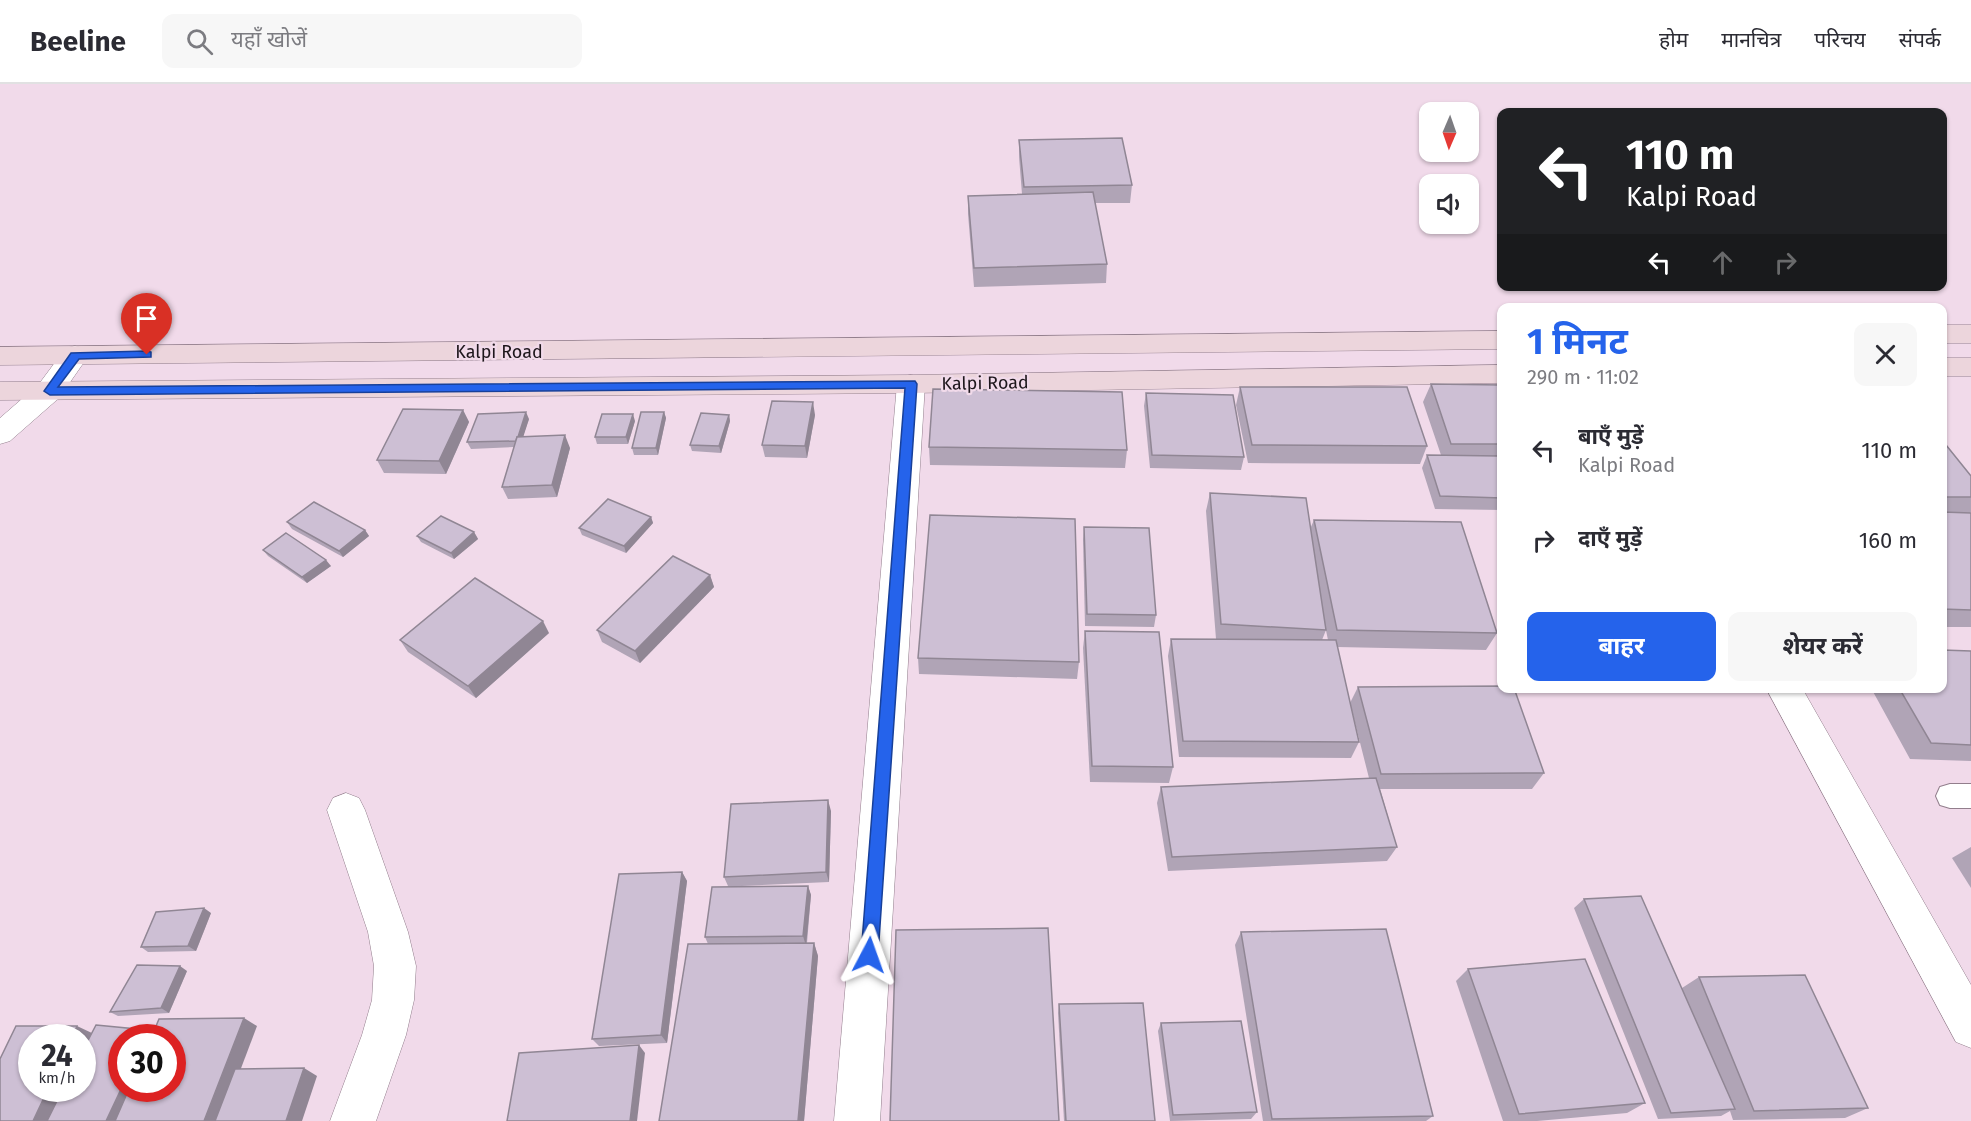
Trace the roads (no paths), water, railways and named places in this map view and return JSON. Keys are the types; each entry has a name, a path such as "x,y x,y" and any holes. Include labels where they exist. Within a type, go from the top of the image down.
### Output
{"main road":[{"path":"1947,334 1971,334"},
{"name":"Kalpi Road","path":"0,356 901,349 1497,340"},
{"path":"1947,367 1971,367"},
{"name":"Kalpi Road","path":"0,391 911,384 1497,374"}],"street":[{"path":"0,435 50,391 75,355"},
{"path":"857,1121 911,384"},
{"path":"1786,693 1971,1026"},
{"path":"346,810 388,932 395,966 393,1000 384,1035 353,1121"}]}
